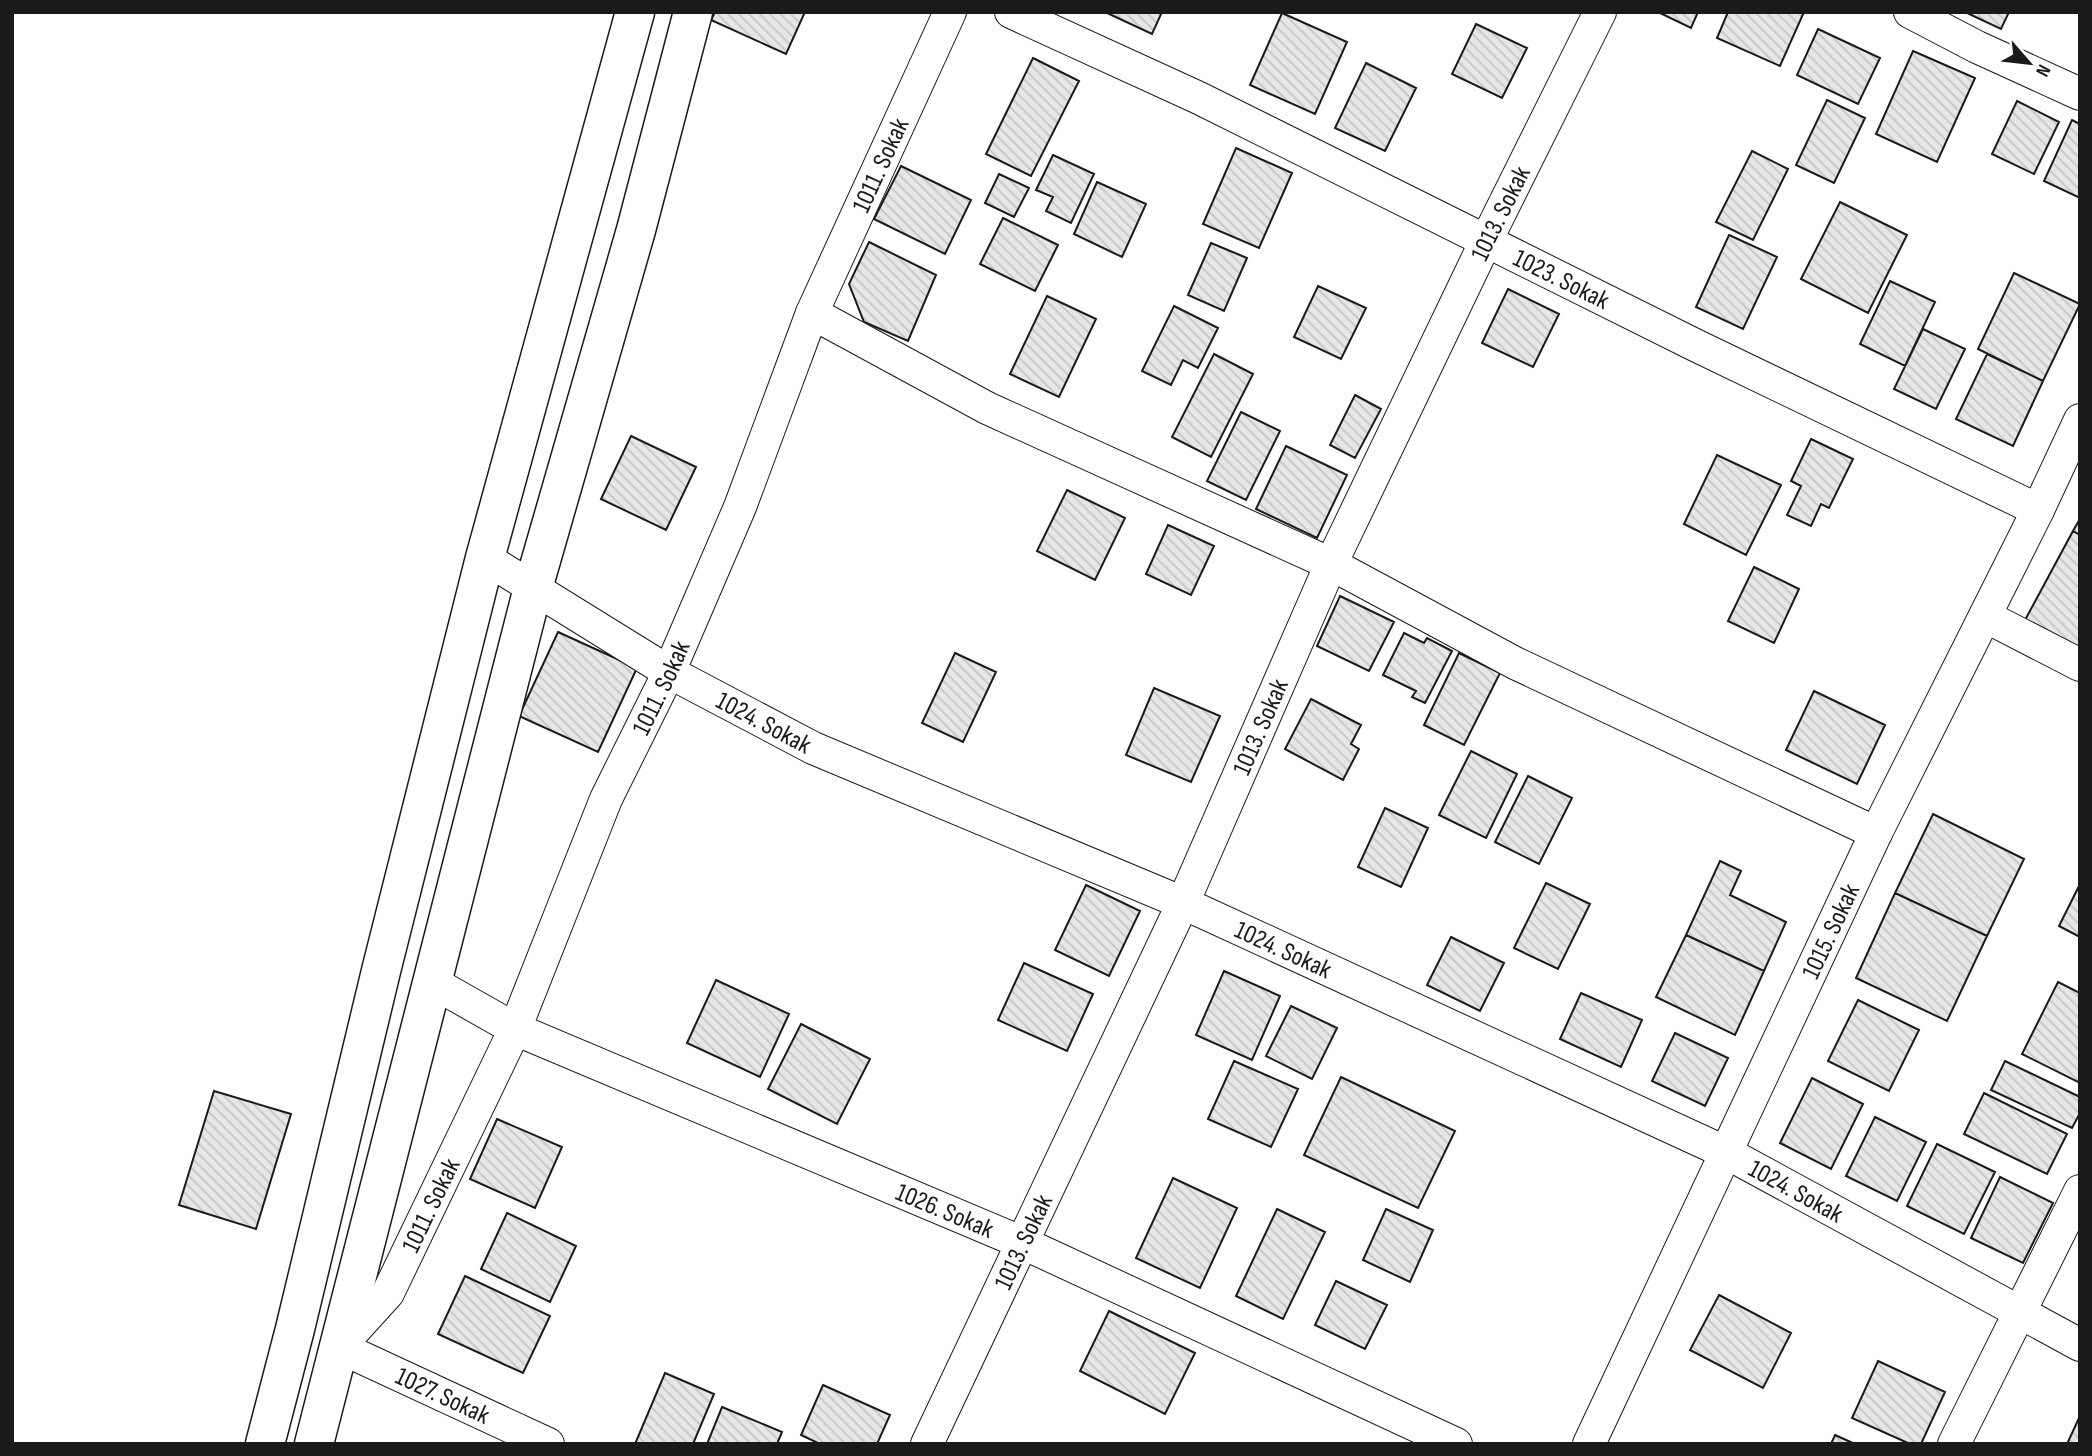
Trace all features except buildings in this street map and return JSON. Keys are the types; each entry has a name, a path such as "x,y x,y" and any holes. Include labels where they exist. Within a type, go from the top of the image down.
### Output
{"street":[{"path":"265,1444 485,558 635,12"},
{"path":"314,1444 533,588 636,230 693,12"},
{"name":"1011. Sokak","path":"339,1347 388,1293 515,1029 606,799 669,672 740,507 812,313 950,12"},
{"name":"1023. Sokak","path":"1011,12 1199,98 1695,345 2038,510"},
{"name":"1013. Sokak","path":"927,1444 1183,903 1331,564 1486,240 1600,12"},
{"path":"1910,12 2080,94"},
{"path":"812,313 987,408 1331,564 1515,663 1876,833"},
{"name":"1015. Sokak","path":"1589,1444 1876,833 2038,510 2080,420"},
{"name":"1024. Sokak","path":"485,558 669,672 813,748 1183,903 1727,1153 2080,1345"},
{"path":"1985,616 2080,664"},
{"name":"1026. Sokak","path":"432,982 515,1029 1023,1243 1456,1444"},
{"path":"1954,1444 2080,1191"},
{"name":"1027. Sokak","path":"339,1347 548,1444"}]}
